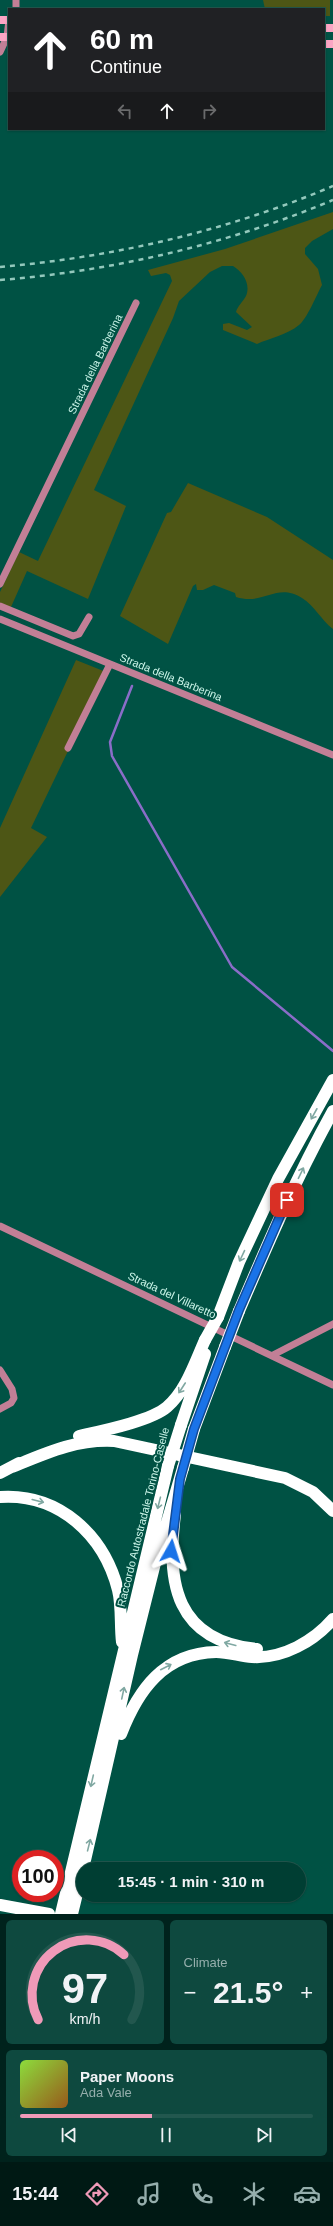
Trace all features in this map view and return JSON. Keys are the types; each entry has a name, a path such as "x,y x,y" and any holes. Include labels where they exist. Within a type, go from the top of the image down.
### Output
{"highway":[{"name":"Raccordo Autostradale Torino-Caselle","path":"82,1862 123,1652 168,1466 207,1341 239,1262 278,1180 333,1080"},
{"name":"Raccordo Autostradale Torino-Caselle","path":"82,1862 103,1786 132,1655 155,1563 194,1429 239,1310 278,1220 333,1111"},
{"path":"0,1474 58,1441 130,1422 167,1408 185,1382 207,1341"},
{"path":"12,1467 67,1445 97,1440 122,1442 285,1478 313,1492 333,1512"},
{"path":"181,1473 171,1551 177,1596 187,1615 205,1631 223,1642 262,1650 296,1646"},
{"path":"0,1497 18,1496 43,1501 65,1512 89,1533 108,1559 118,1592 123,1652"},
{"path":"103,1786 130,1711 143,1690 160,1670 190,1656 216,1652 254,1657 287,1651 308,1642 323,1630 333,1619"},
{"name":"Raccordo Autostradale Torino-Caselle","path":"61,1914 76,1878"},
{"name":"Raccordo Autostradale Torino-Caselle","path":"72,1914 76,1893"},
{"path":"0,1905 49,1914"}],"street":[{"path":"0,52 8,24"},
{"name":"Strada della Barberina","path":"0,584 136,303"},
{"path":"0,606 73,636 79,634 89,617"},
{"name":"Strada della Barberina","path":"0,619 333,755"},
{"path":"68,748 110,664"},
{"name":"Strada del Villaretto","path":"0,1226 273,1355 333,1386"},
{"path":"273,1355 333,1324"},
{"path":"0,1370 12,1389 14,1398 11,1403 0,1409"}],"green space":[{"path":"263,0 330,0 330,16 325,16 325,8 265,8"},
{"path":"333,212 333,229 312,241 305,248 305,254 318,269 322,285 302,322 284,334 257,344 223,330 223,324 229,323 247,330 252,327 236,312 246,296 247,283 243,275 233,266 222,266 210,272 179,301 173,318 94,490 126,506 88,599 27,571 11,607 0,603 0,592 19,552 38,561 172,281 170,275 166,273 151,276 148,270 225,249"},
{"path":"188,483 267,517 333,560 333,629 307,601 293,594 285,592 254,599 246,599 236,597 235,593 214,585 203,590 197,590 196,584 193,586 168,644 120,616 167,513 171,512"},
{"path":"76,660 106,672 31,828 47,837 0,897 0,828"}],"waterway":[{"path":"132,686 110,742 112,756 232,967 333,1051"}],"railway":[{"path":"0,267 85,256 170,240 252,216 333,186"},
{"path":"0,280 85,270 170,253 253,230 333,200"}],"route":[{"path":"171,1551 174,1516 180,1479 194,1429 239,1310 287,1200"}]}
